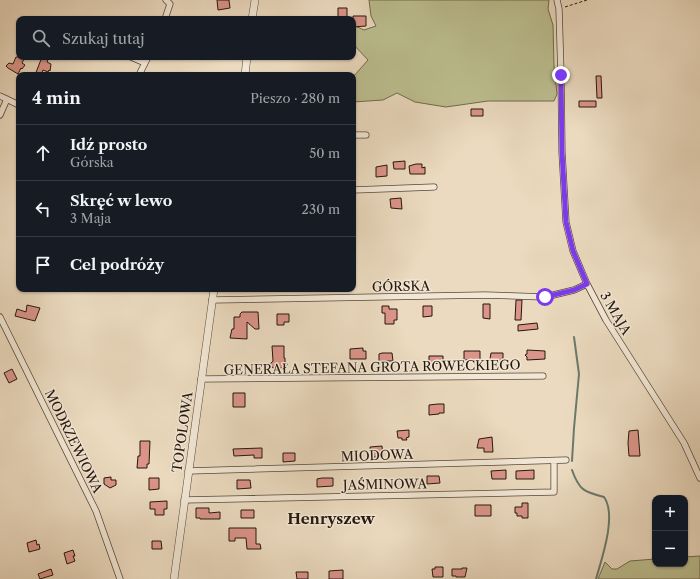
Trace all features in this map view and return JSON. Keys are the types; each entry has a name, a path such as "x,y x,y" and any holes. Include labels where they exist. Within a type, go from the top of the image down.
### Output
{"street":[{"path":"252,16 255,0"},
{"name":"3 MAJA","path":"557,0 559,9 562,152 566,222 573,251 587,284 606,320 684,444 700,478"},
{"path":"166,16 168,2"},
{"path":"138,60 145,63"},
{"path":"140,72 146,60"},
{"path":"245,72 247,60"},
{"path":"0,96 16,104"},
{"path":"0,115 7,99"},
{"path":"356,135 366,135"},
{"path":"356,190 434,187"},
{"name":"GÓRSKA","path":"212,300 485,295 545,297 574,290 587,284"},
{"name":"TOPOLOWA","path":"174,579 213,292"},
{"name":"MODRZEWIOWA","path":"0,317 96,511 120,579"},
{"name":"GENERAŁA STEFANA GROTA ROWECKIEGO","path":"201,379 544,376"},
{"name":"MIODOWA","path":"188,471 566,460"},
{"name":"JAŚMINOWA","path":"184,500 554,492 554,461"}],"path":[{"path":"559,9 586,0"}],"green space":[{"path":"369,0 549,0 548,9 553,25 554,66 557,94 554,101 488,101 446,107 415,102 397,93 383,100 356,102 356,74 368,60 356,47 356,26 364,30 376,26 371,16"},
{"path":"700,556 700,579 598,579 605,562 612,569 617,569 630,561 652,559 652,567 688,567 688,557"}],"building":[{"path":"217,0 229,0 230,8 218,10"},
{"path":"338,8 347,8 347,16 338,16"},
{"path":"356,16 366,16 366,26 356,27"},
{"path":"16,57 16,60 24,60 22,63 25,65 19,72 16,73 6,66 9,63 13,64"},
{"path":"41,60 48,60 47,62 51,64 50,71 49,70 48,72 43,70 42,72 36,72"},
{"path":"596,76 601,76 602,98 597,98"},
{"path":"579,101 596,101 596,107 579,107"},
{"path":"471,109 483,109 483,116 471,116"},
{"path":"405,161 405,169 394,169 393,162"},
{"path":"422,164 422,168 425,167 425,174 410,174 409,166"},
{"path":"387,165 387,176 376,177 376,167"},
{"path":"401,198 402,209 391,208 390,199"},
{"path":"516,300 522,300 521,320 515,320"},
{"path":"483,304 490,304 490,319 483,318"},
{"path":"27,305 40,308 35,321 15,316 17,309 26,312"},
{"path":"382,306 389,306 389,309 397,309 397,320 394,320 394,324 385,324 385,313 382,313"},
{"path":"423,306 432,306 432,316 423,317"},
{"path":"242,312 258,312 259,329 255,329 247,322 247,339 230,338 232,329 234,329 234,317 240,317"},
{"path":"277,314 289,314 289,322 284,322 284,325 277,325"},
{"path":"537,323 538,329 518,331 518,325"},
{"path":"272,346 284,346 284,358 285,362 288,364 284,368 273,368 270,364 273,361"},
{"path":"363,348 363,351 366,351 366,359 350,359 350,349"},
{"path":"527,350 545,351 545,359 527,360 525,355 527,354"},
{"path":"464,351 480,351 480,364 474,364 474,360 464,360"},
{"path":"392,353 393,361 379,361 379,354"},
{"path":"491,353 503,353 503,363 497,364 497,362 491,360"},
{"path":"429,356 443,356 443,363 429,364"},
{"path":"12,369 17,379 9,383 4,373"},
{"path":"233,393 245,393 245,407 233,407"},
{"path":"444,404 444,413 429,415 429,405"},
{"path":"409,430 409,437 406,438 407,440 398,438 397,431"},
{"path":"638,430 640,456 629,456 629,431"},
{"path":"492,437 493,452 484,452 484,448 477,448 479,439"},
{"path":"140,441 150,441 149,464 147,464 147,468 137,468 138,456 140,456"},
{"path":"382,446 383,457 371,457 370,447"},
{"path":"262,448 262,458 254,458 254,455 234,456 233,449"},
{"path":"283,453 295,453 295,461 283,462"},
{"path":"506,470 506,479 492,479 491,471"},
{"path":"534,470 534,479 516,479 516,471"},
{"path":"427,476 439,476 440,483 427,484"},
{"path":"111,477 111,480 116,480 116,485 110,488 104,484 104,478"},
{"path":"149,478 159,478 159,489 149,490"},
{"path":"333,478 333,486 317,487 317,479"},
{"path":"237,480 250,480 251,488 237,489"},
{"path":"167,501 167,509 164,509 164,515 155,515 155,509 150,509 150,502"},
{"path":"522,503 528,503 528,518 522,518 522,516 517,516 517,513 515,513 515,507 522,507"},
{"path":"475,505 491,505 491,516 475,516"},
{"path":"196,508 209,508 209,513 220,512 220,519 196,518"},
{"path":"241,510 254,510 254,518 241,518"},
{"path":"229,528 256,528 256,544 260,544 261,549 247,549 246,538 235,538 235,541 229,541"},
{"path":"36,540 40,549 29,552 27,543"},
{"path":"152,541 161,541 162,549 152,549"},
{"path":"73,550 75,561 67,564 64,553"},
{"path":"435,567 443,567 443,577 433,577 432,569 435,569"},
{"path":"467,568 465,577 452,576 452,569"},
{"path":"51,569 53,575 40,579 38,574"},
{"path":"343,570 343,579 329,579 329,571"},
{"path":"296,572 308,572 308,579 297,579"}],"waterway":[{"path":"572,461 579,374 574,337"},
{"path":"572,470 577,482 583,489 587,492 604,497 608,505 609,525 605,549 596,579"}],"district":[{"name":"Henryszew","path":"331,518"}],"route":[{"path":"545,297 574,290 587,284 573,251 566,222 562,152 561,75"}]}
